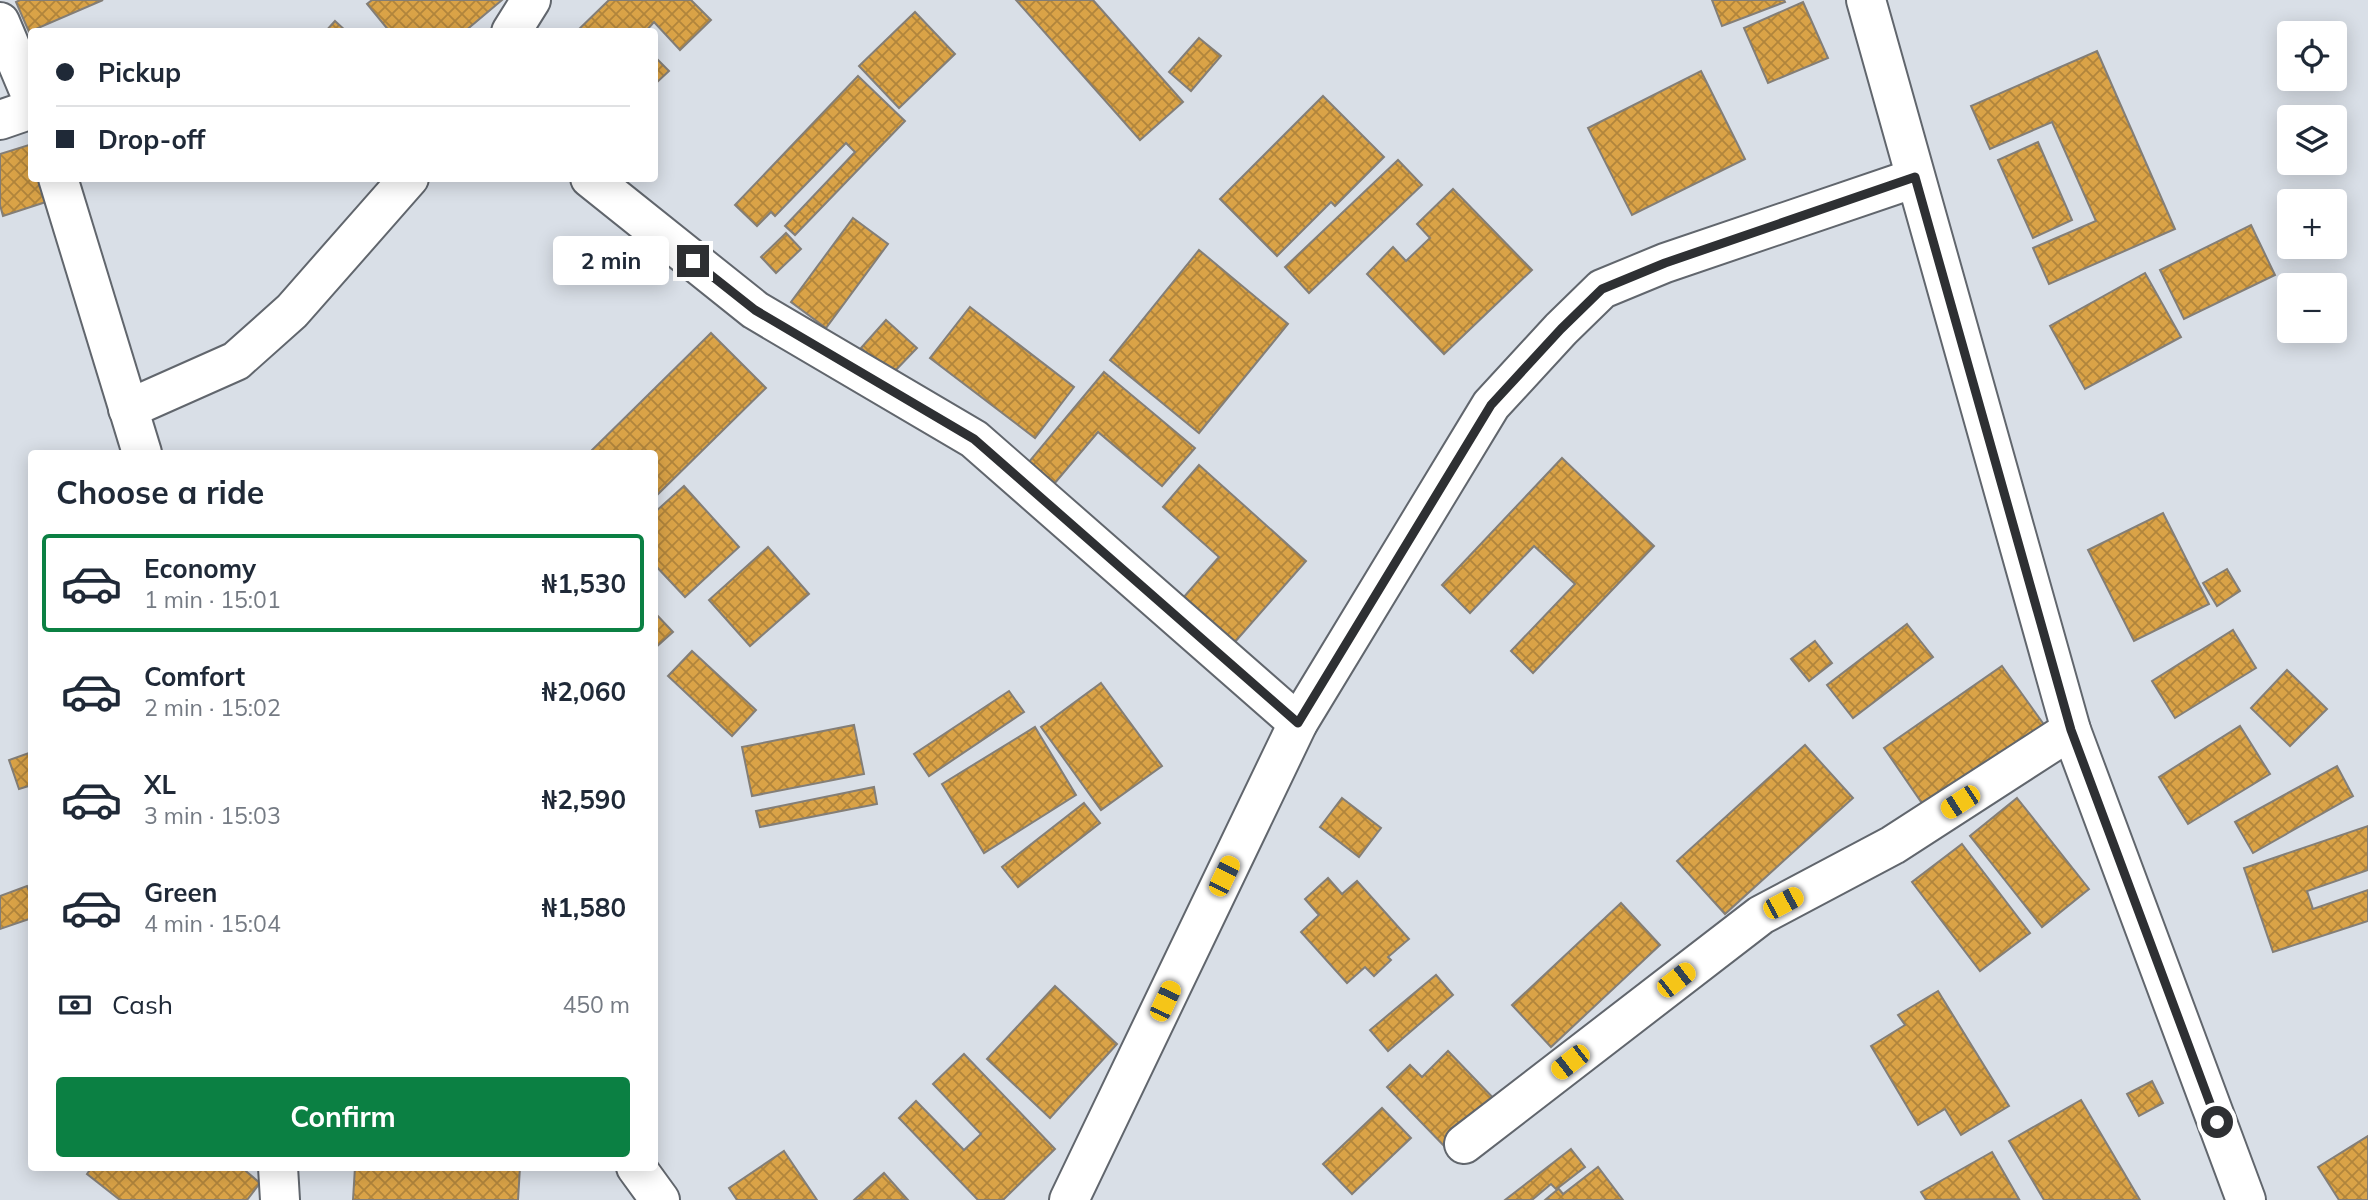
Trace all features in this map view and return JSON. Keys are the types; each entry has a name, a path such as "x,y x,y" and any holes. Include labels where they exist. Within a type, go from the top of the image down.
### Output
{"street":[{"path":"514,28 531,0"},
{"path":"1866,0 2071,730 2246,1200"},
{"path":"0,22 28,88"},
{"path":"0,120 28,110"},
{"path":"1069,1200 1298,723 1491,405 1602,289 1665,263 1915,177"},
{"path":"59,182 141,450"},
{"path":"128,409 236,361 292,311 405,182"},
{"path":"595,182 755,310 974,439 1298,723"},
{"path":"1464,1144 1761,915 1893,845 2071,730"},
{"path":"278,1171 280,1200"},
{"path":"639,1171 660,1200"}],"building":[{"path":"103,0 38,28 28,30 16,2"},
{"path":"372,0 502,0 469,28 387,28 367,4"},
{"path":"609,0 691,0 711,20 680,50 654,22 649,28 580,28"},
{"path":"1016,0 1093,0 1183,102 1140,140"},
{"path":"1712,0 1784,0 1785,2 1722,26"},
{"path":"1803,2 1828,58 1768,83 1744,28"},
{"path":"915,12 955,54 899,108 859,66"},
{"path":"335,21 343,28 329,28"},
{"path":"1199,38 1221,56 1191,91 1169,72"},
{"path":"2097,51 2175,229 2049,284 2033,248 2096,221 2052,122 1990,149 1971,106"},
{"path":"658,60 669,71 658,81"},
{"path":"1701,71 1745,159 1632,215 1588,128"},
{"path":"858,76 905,121 795,235 785,226 855,152 846,143 775,216 771,212 757,226 735,205"},
{"path":"1323,96 1384,157 1335,206 1331,202 1277,256 1220,199"},
{"path":"2038,142 2072,220 2033,238 1998,160"},
{"path":"28,145 28,182 50,182 55,199 3,216 0,205 0,154"},
{"path":"1398,160 1422,185 1309,293 1285,267"},
{"path":"1453,189 1532,270 1444,354 1367,274 1393,247 1406,261 1430,238 1417,224"},
{"path":"853,218 888,244 826,328 791,302"},
{"path":"2251,225 2275,275 2184,319 2160,270"},
{"path":"786,233 801,249 776,273 761,257"},
{"path":"1199,250 1288,324 1199,433 1110,360"},
{"path":"2145,273 2181,337 2085,389 2050,326"},
{"path":"970,307 1074,387 1035,438 930,358"},
{"path":"886,320 917,348 891,375 861,348"},
{"path":"711,333 766,388 658,494 658,450 592,450"},
{"path":"1104,372 1195,448 1162,486 1098,432 1054,484 1028,463"},
{"path":"1562,458 1654,546 1533,673 1511,651 1575,584 1534,546 1470,613 1442,585"},
{"path":"1199,465 1306,561 1234,643 1183,598 1219,557 1163,507"},
{"path":"684,486 739,547 685,597 658,568 658,509"},
{"path":"2163,513 2209,604 2134,641 2088,550"},
{"path":"768,547 809,594 750,646 709,600"},
{"path":"2227,569 2240,591 2217,606 2203,583"},
{"path":"658,616 673,632 658,645"},
{"path":"1907,624 1933,657 1853,718 1827,685"},
{"path":"2233,630 2256,668 2175,718 2152,681"},
{"path":"1815,641 1832,663 1809,681 1791,659"},
{"path":"692,651 756,710 732,736 668,676"},
{"path":"2002,666 2045,726 1926,809 1884,748"},
{"path":"2287,670 2327,709 2290,746 2251,708"},
{"path":"1101,683 1162,766 1101,810 1041,727"},
{"path":"1009,691 1024,712 929,776 914,754"},
{"path":"854,725 864,774 752,796 742,747"},
{"path":"2240,726 2270,774 2188,824 2159,777"},
{"path":"1035,727 1076,795 984,853 942,784"},
{"path":"1805,745 1853,798 1725,914 1677,861"},
{"path":"28,753 28,786 19,789 9,760"},
{"path":"2337,766 2353,796 2253,853 2235,822"},
{"path":"874,787 877,804 760,827 756,811"},
{"path":"1342,798 1381,828 1359,857 1320,827"},
{"path":"2017,798 2089,889 2042,927 1970,836"},
{"path":"1084,803 1100,823 1018,887 1002,867"},
{"path":"2368,826 2368,870 2307,891 2313,909 2368,890 2368,921 2273,952 2244,868"},
{"path":"1962,844 2030,933 1980,971 1912,882"},
{"path":"1328,878 1342,894 1357,881 1409,939 1388,957 1391,960 1374,976 1365,967 1347,983 1301,932 1319,915 1305,899"},
{"path":"27,886 28,919 0,929 0,896"},
{"path":"1621,903 1660,945 1551,1047 1512,1005"},
{"path":"1436,975 1453,995 1388,1051 1370,1030"},
{"path":"1055,986 1117,1044 1050,1118 987,1059"},
{"path":"1938,991 2009,1106 1961,1135 1945,1109 1918,1125 1871,1046 1905,1025 1898,1015"},
{"path":"1448,1051 1500,1105 1450,1152 1387,1087 1410,1065 1422,1077"},
{"path":"964,1054 1055,1149 1003,1200 978,1200 899,1118 916,1101 964,1150 981,1134 933,1084"},
{"path":"2152,1081 2163,1103 2139,1116 2127,1094"},
{"path":"2081,1100 2140,1200 2044,1200 2009,1141"},
{"path":"1382,1108 1411,1138 1352,1194 1323,1164"},
{"path":"2368,1136 2368,1200 2339,1200 2318,1167"},
{"path":"1571,1149 1585,1167 1558,1188 1563,1194 1598,1167 1623,1200 1545,1200 1557,1190 1551,1184 1532,1200 1505,1200"},
{"path":"784,1151 817,1200 737,1200 729,1188"},
{"path":"1992,1152 2019,1199 1926,1200 1921,1192"},
{"path":"89,1171 246,1171 260,1183 247,1200 120,1200 87,1174"},
{"path":"355,1171 520,1171 518,1200 353,1200"},
{"path":"884,1173 908,1200 854,1200"}],"route":[{"path":"693,261 755,310 974,439 1298,723 1491,405 1602,289 1665,263 1915,177 2071,730 2217,1122"}]}
